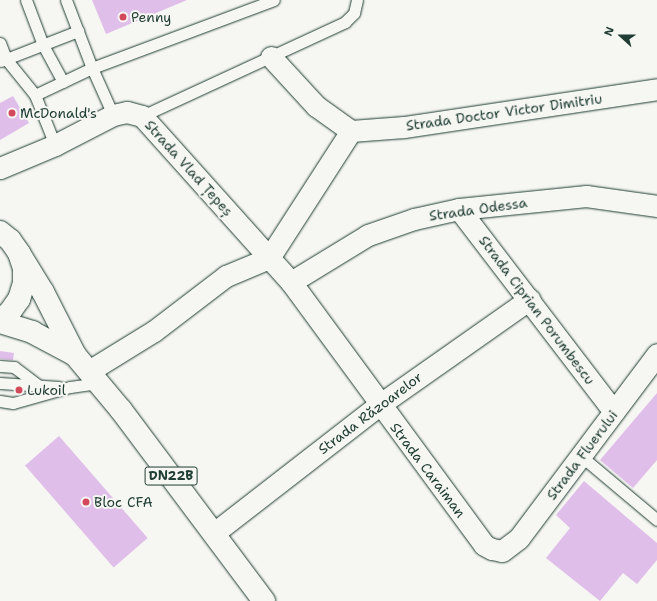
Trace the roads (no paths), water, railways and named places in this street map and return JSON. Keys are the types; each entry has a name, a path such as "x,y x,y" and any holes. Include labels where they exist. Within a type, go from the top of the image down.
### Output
{"main road":[{"name":"DN22B","path":"7,238 24,268 24,284 19,299 10,312 0,321 32,332 75,355"},
{"name":"DN22B","path":"7,238 43,292 75,355 94,377 214,533 264,601"}],"street":[{"path":"94,377 226,276 269,258 351,131 316,106 271,57"},
{"name":"Strada Doctor Victor Dimitriu","path":"351,131 404,127 657,89"},
{"name":"Strada Vlad Țepeș","path":"0,168 55,145 113,115 127,112 142,116 291,282"},
{"name":"Strada Odessa","path":"291,282 368,235 414,219 459,209 586,196 657,206"},
{"name":"Strada Ciprian Porumbescu","path":"459,209 530,299 614,412"},
{"name":"Strada Caraiman","path":"291,282 379,405 484,545 502,551"},
{"name":"Strada Răzoarelor","path":"214,533 379,405 530,299"},
{"name":"Strada Fluerului","path":"502,551 519,538 582,456 657,354"}],"lane":[{"path":"26,0 43,45 62,82"},
{"path":"66,0 92,68 113,115"},
{"path":"35,95 92,68 274,0"},
{"path":"347,0 354,14"},
{"path":"142,116 345,22 354,14 358,0"},
{"path":"3,60 78,31"},
{"path":"0,43 3,60 35,95 55,145"},
{"path":"0,366 14,367 39,386"},
{"path":"0,401 13,403 70,387 94,377"},
{"path":"0,383 70,387"},
{"path":"582,456 657,520"}],"place":[{"name":"Penny","path":"123,17"},
{"name":"McDonald's","path":"12,113"},
{"name":"Lukoil","path":"19,390"},
{"name":"Bloc CFA","path":"86,502"}]}
